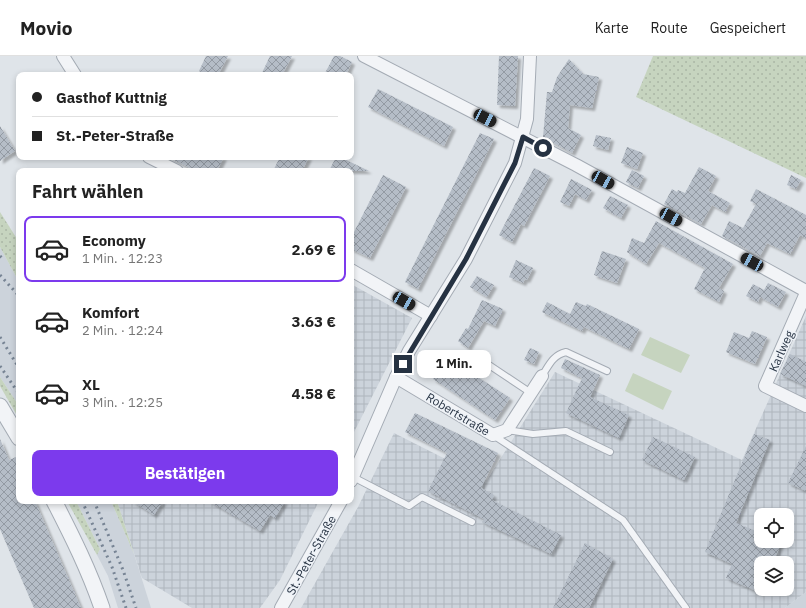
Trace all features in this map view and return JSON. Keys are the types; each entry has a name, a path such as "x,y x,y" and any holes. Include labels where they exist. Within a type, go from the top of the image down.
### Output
{"street":[{"path":"63,56 73,72"},
{"path":"364,56 523,137 806,292"},
{"path":"354,474 396,377 466,259 515,163 527,119 530,56"},
{"path":"155,160 172,168"},
{"path":"354,272 431,316"},
{"name":"Karlweg","path":"806,292 765,386 806,406"},
{"name":"Robertstraße","path":"396,377 493,435 507,430 542,376"},
{"path":"0,406 16,433"},
{"path":"56,504 93,581 102,608"},
{"name":"St.-Peter-Straße","path":"281,608 339,504"}],"lane":[{"path":"542,376 554,357 566,352 607,371"},
{"path":"480,359 531,393"},
{"path":"507,430 533,434 566,431 610,452"},
{"path":"493,435 623,520 686,608"},
{"path":"354,480 409,506 422,497 472,522"}],"shaded area":[{"path":"0,247 16,276 16,401 0,377"},
{"path":"354,286 412,318 354,432"},
{"path":"806,316 806,592 785,608 301,608 358,507 394,433 487,480 555,372 742,460"},
{"path":"78,504 112,504 134,554 151,608 118,608 108,576 97,555 100,549"},
{"path":"118,504 318,504 280,580 260,608 192,608 142,578"},
{"path":"806,592 806,608 785,608"}],"green space":[{"path":"653,56 806,56 806,178 636,97"},
{"path":"0,212 16,237 16,276 0,247"},
{"path":"650,337 690,355 681,373 641,355"},
{"path":"633,373 672,391 663,410 625,391"},
{"path":"0,377 16,401 16,414 0,386"},
{"path":"69,504 78,504 100,549 97,555"},
{"path":"112,504 118,504 134,554"}],"building":[{"path":"206,56 228,56 220,72 199,71"},
{"path":"270,56 292,56 284,72 262,72"},
{"path":"334,56 340,56 352,62 347,72 326,72"},
{"path":"499,56 518,56 515,106 497,105"},
{"path":"569,59 583,74 599,77 592,108 570,105 568,128 581,135 572,153 543,137 547,92 552,92 557,77"},
{"path":"378,89 453,127 444,146 368,107"},
{"path":"0,126 15,151 0,161"},
{"path":"480,133 494,139 418,289 405,282"},
{"path":"596,135 611,138 608,150 593,146"},
{"path":"627,147 643,153 637,169 621,163"},
{"path":"174,160 222,160 218,168 190,168"},
{"path":"278,160 308,160 304,168 274,168"},
{"path":"334,160 346,160 369,171 354,171 354,168 330,168"},
{"path":"699,167 716,176 708,191 730,203 725,212 712,205 701,224 664,204 672,189 677,192 678,190 685,193"},
{"path":"534,168 550,176 524,226 521,224 512,242 499,235"},
{"path":"632,170 644,176 638,188 626,182"},
{"path":"383,175 406,187 370,258 354,250 354,232"},
{"path":"791,175 801,180 796,189 787,185"},
{"path":"571,179 592,190 586,200 575,194 569,206 560,202"},
{"path":"756,189 806,215 806,238 800,235 790,254 767,243 760,256 722,236 729,221 743,228 756,204 750,201"},
{"path":"610,196 628,205 621,218 603,208"},
{"path":"656,221 733,264 719,288 724,291 719,302 694,289 705,268 659,243 646,264 627,252 632,238 644,243"},
{"path":"602,251 626,259 617,283 594,275"},
{"path":"516,260 533,268 527,280 525,279 523,283 509,277"},
{"path":"477,276 494,285 487,297 470,287"},
{"path":"768,283 786,292 778,307 760,297 758,302 746,296 753,284 764,290"},
{"path":"482,300 503,309 495,326 484,321 468,348 458,341 466,328 468,329"},
{"path":"547,302 570,314 576,302 586,306 587,304 639,329 629,349 584,327 582,331 542,312"},
{"path":"752,331 767,337 755,364 726,352 734,332 749,338"},
{"path":"530,348 539,352 534,364 524,360"},
{"path":"790,354 806,362 806,386 780,374"},
{"path":"447,357 510,398 495,420 433,379"},
{"path":"565,359 600,375 590,397 629,415 619,438 566,413 582,378 561,368"},
{"path":"415,413 498,453 481,488 494,495 492,500 561,535 551,554 482,522 484,519 428,491 447,453 405,432"},
{"path":"754,434 770,440 736,523 754,530 754,548 779,548 776,556 754,556 754,590 726,578 732,564 705,552"},
{"path":"653,437 695,457 684,480 642,460"},
{"path":"0,439 9,460 16,457 16,504 36,504 81,608 34,608 0,529"},
{"path":"806,446 806,491 788,483"},
{"path":"137,504 161,504 154,515"},
{"path":"214,504 283,504 275,518 270,515 260,531"},
{"path":"585,543 613,559 589,608 553,608"}],"railway":[{"path":"0,256 4,260"},
{"path":"0,275 16,293"},
{"path":"0,337 16,363"},
{"path":"0,366 16,390"},
{"path":"83,504 112,567 126,608"},
{"path":"95,504 123,570 136,608"}],"route":[{"path":"403,364 409,351 466,259 515,163 523,137 543,148"}]}
